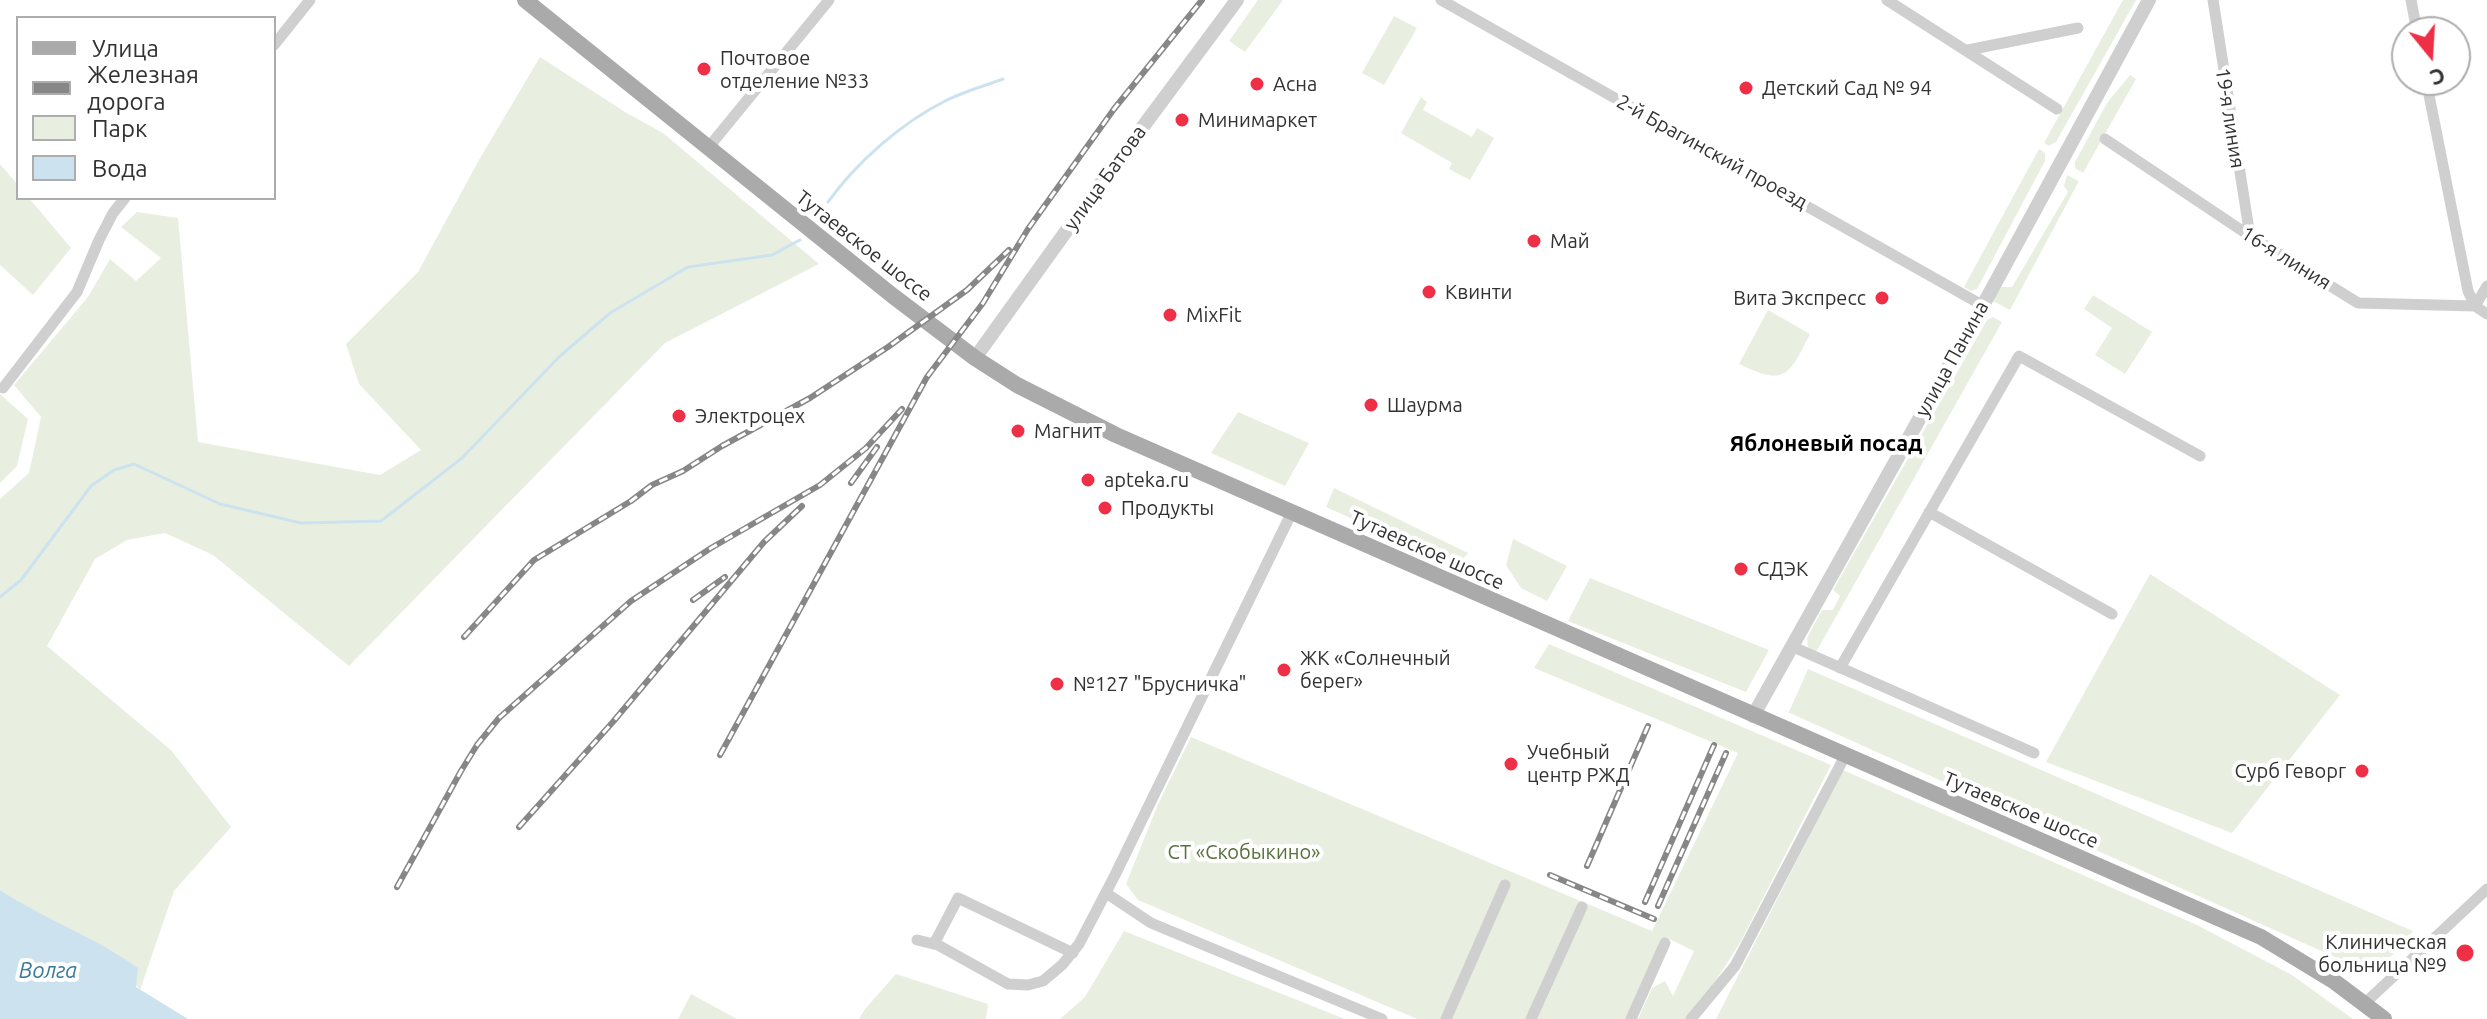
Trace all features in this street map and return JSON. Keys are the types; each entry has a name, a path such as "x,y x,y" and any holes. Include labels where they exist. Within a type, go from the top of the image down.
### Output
{"main road":[{"name":"Тутаевское шоссе","path":"525,0 893,296 975,358 1017,385 1070,414 2261,937 2335,982 2384,1019"}],"street":[{"path":"276,42 310,0"},
{"path":"708,148 829,0"},
{"name":"улица Батова","path":"975,358 1237,0"},
{"name":"2-й Брагинский проезд","path":"1441,0 1982,305"},
{"path":"1887,0 2057,109"},
{"name":"улица Панина","path":"1753,716 2149,0"},
{"name":"19-я линия","path":"2213,0 2250,236"},
{"path":"1968,50 2078,28"},
{"path":"2429,96 2468,291 2475,306 2487,314"},
{"name":"16-я линия","path":"2105,139 2250,236 2358,303 2475,306"},
{"path":"3,388 77,292 99,240 123,200"},
{"path":"2475,306 2487,286"},
{"path":"1840,668 2019,356 2200,456"},
{"path":"917,940 934,944 1008,984 1028,985 1043,981 1073,953 1106,893 1292,512"},
{"path":"1929,512 2112,614"},
{"path":"1791,646 2034,753"},
{"path":"1691,1019 1735,966 1845,756"},
{"path":"1446,1019 1505,885"},
{"path":"2365,1003 2487,889"},
{"path":"1106,893 1151,923 1382,1019"},
{"path":"934,944 958,898 1073,953"},
{"path":"1531,1019 1582,907"},
{"path":"1631,1019 1665,943"}],"green space":[{"path":"1258,0 1283,0 1245,52 1229,41"},
{"path":"2123,0 2136,0 2056,142 2049,146 2044,143"},
{"path":"1394,16 1417,28 1384,85 1362,73"},
{"path":"540,57 663,133 819,264 665,343 349,666 213,555 165,533 127,540 95,559 47,646 171,750 231,827 174,891 140,990 0,890 0,499 29,473 41,417 14,385 88,297 110,259 136,281 161,258 121,227 137,212 178,218 198,442 380,475 421,450 359,384 346,344 418,272"},
{"path":"2130,75 2136,79 2083,173 2075,168 2075,162 2107,103"},
{"path":"1421,97 1427,102 1423,110 1472,137 1477,128 1494,138 1470,180 1449,169 1452,163 1401,133"},
{"path":"2039,149 2045,153 2045,161 1977,289 1971,291 1964,287"},
{"path":"0,164 16,183 16,200 31,200 71,248 33,295 0,265"},
{"path":"2067,175 2079,181 2010,310 1991,300 1998,287 2012,287 2068,192 2064,186"},
{"path":"2093,295 2152,332 2125,374 2095,355 2112,328 2084,309"},
{"path":"1768,310 1810,334 1791,368 1777,375 1767,375 1739,364"},
{"path":"1993,317 2002,322 1815,654 1808,647 1807,638 1822,610 1833,610 1840,596 1833,590 1987,320"},
{"path":"0,394 28,419 17,466 0,483"},
{"path":"1238,412 1309,443 1285,486 1211,453"},
{"path":"1334,488 1468,553 1457,566 1326,507"},
{"path":"1513,539 1567,566 1547,601 1521,588 1506,565"},
{"path":"2150,574 2340,695 2232,833 2046,762"},
{"path":"1590,578 1769,650 1746,692 1568,621"},
{"name":"СТ «Скобыкино»","path":"1549,644 1831,765 1740,943 1691,1019 1638,1019 1652,988 1665,981 1673,996 1694,951 1667,938 1631,1019 1417,1019 1138,900 1126,884 1158,804 1191,737 1652,931 1738,753 1534,668"},
{"path":"1808,669 2413,931 2375,975 1783,710 1789,712"},
{"path":"1843,770 2197,925 2292,975 2353,1019 1716,1019"},
{"path":"1124,931 1345,1019 1060,1019 1085,997"},
{"path":"896,974 988,1004 986,1019 859,1019"},
{"path":"691,994 737,1019 678,1019"}],"water":[{"name":"Волга","path":"0,890 138,968 136,987 188,1019 0,1019"}],"waterway":[{"path":"828,202 866,159 912,121 952,98 1003,79"},
{"path":"0,597 21,580 91,486 114,470 134,464 220,504 301,523 381,521 462,458 559,357 610,313 688,267 772,255 800,240"}],"railway":[{"path":"720,755 927,377 983,303 1028,229 1114,109 1202,0"},
{"path":"464,637 534,560 652,485 683,471 810,398 967,290 1009,250"},
{"path":"397,887 461,771 499,718 631,601 711,548 820,485 866,448 902,409"},
{"path":"851,483 877,447"},
{"path":"519,827 612,723 764,542 802,506"},
{"path":"693,600 725,577"},
{"path":"1587,866 1648,726"},
{"path":"1645,902 1714,745"},
{"path":"1658,906 1726,753"},
{"path":"1550,875 1654,919"}],"place":[{"name":"Почтовое отделение №33","path":"704,69"},
{"name":"Асна","path":"1257,84"},
{"name":"Детский Сад № 94","path":"1746,88"},
{"name":"Минимаркет","path":"1182,120"},
{"name":"Май","path":"1534,241"},
{"name":"Квинти","path":"1429,292"},
{"name":"Вита Экспресс","path":"1882,298"},
{"name":"MixFit","path":"1170,315"},
{"name":"Шаурма","path":"1371,405"},
{"name":"Электроцех","path":"679,416"},
{"name":"Магнит","path":"1018,431"},
{"name":"apteka.ru","path":"1088,480"},
{"name":"Продукты","path":"1105,508"},
{"name":"СДЭК","path":"1741,569"},
{"name":"ЖК «Солнечный берег»","path":"1284,670"},
{"name":"№127 \"Брусничка\"","path":"1057,684"},
{"name":"Учебный центр РЖД","path":"1511,764"},
{"name":"Сурб Геворг","path":"2362,771"},
{"name":"Клиническая больница №9","path":"2465,953"}],"district":[{"name":"Яблоневый посад","path":"1826,444"}]}
